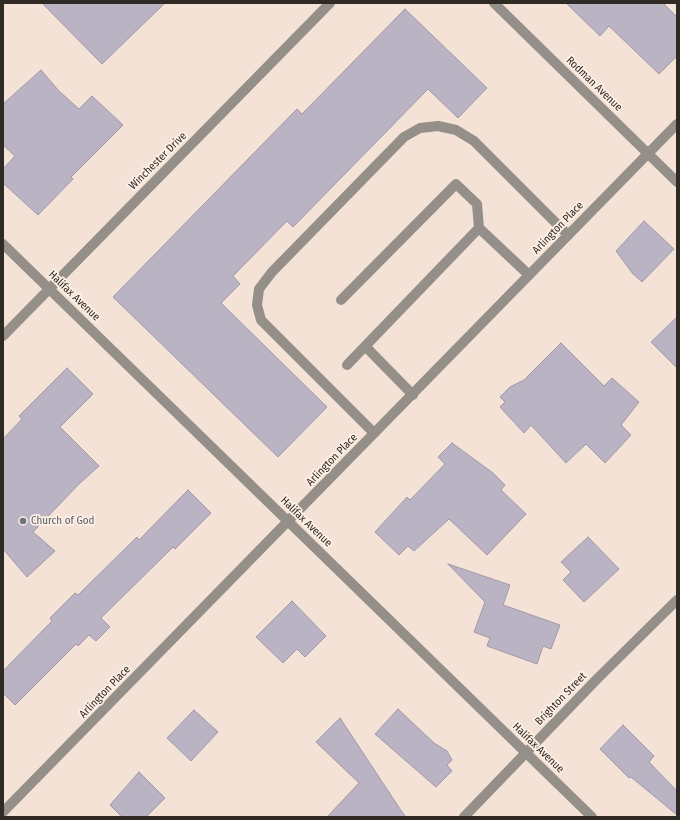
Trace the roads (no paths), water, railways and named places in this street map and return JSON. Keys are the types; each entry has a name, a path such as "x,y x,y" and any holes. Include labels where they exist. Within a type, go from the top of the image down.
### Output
{"street":[{"name":"Winchester Drive","path":"3,336 330,3"},
{"name":"Rodman Avenue","path":"494,3 677,182"},
{"name":"Arlington Place","path":"3,812 677,124"},
{"path":"374,433 261,320 256,305 259,289 277,267 404,137 420,128 438,126 456,130 474,141 568,235"},
{"path":"341,300 456,184 477,204 479,228 529,275"},
{"path":"347,365 479,228"},
{"name":"Halifax Avenue","path":"3,244 592,817"},
{"path":"365,346 413,394"},
{"name":"Brighton Street","path":"464,817 598,678 677,600"}],"place":[{"name":"Church of God","path":"23,521"}]}
